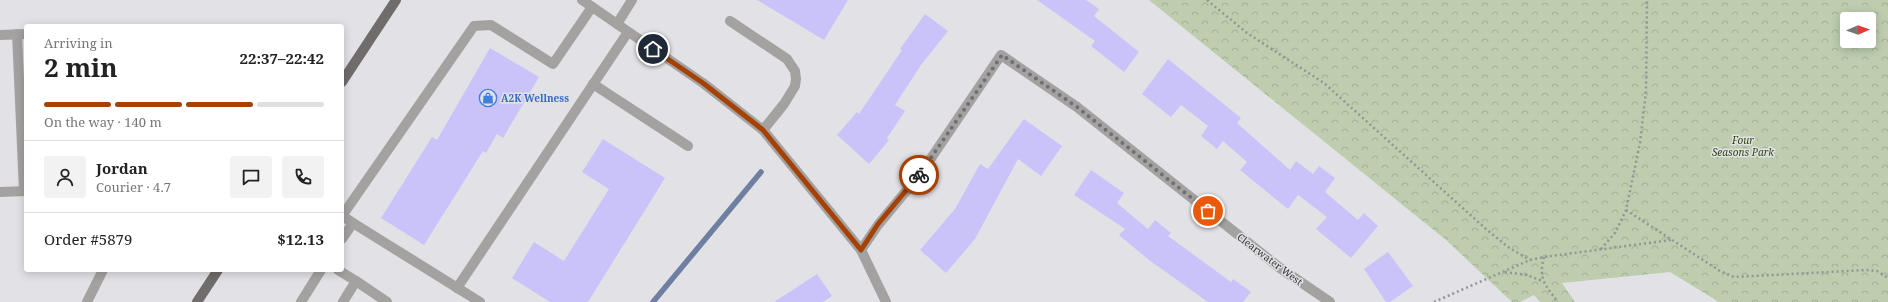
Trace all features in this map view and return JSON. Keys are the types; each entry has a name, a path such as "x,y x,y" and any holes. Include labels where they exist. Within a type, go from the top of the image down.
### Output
{"main road":[{"path":"344,79 396,0"},
{"path":"197,302 217,272"}],"street":[{"path":"582,0 703,83 763,130 861,250 886,302"},
{"path":"617,24 632,0"},
{"path":"344,213 474,26 491,25 552,64 592,7"},
{"path":"730,21 787,59 795,71 795,86 784,104 763,130"},
{"path":"456,288 628,32"},
{"path":"0,35 21,34 24,152"},
{"name":"Clearwater West","path":"861,250 878,224 921,173 1002,55 1077,107 1280,268 1330,302"},
{"path":"593,84 688,146"},
{"path":"0,192 24,191"},
{"path":"344,217 480,302"},
{"path":"344,236 353,223"},
{"path":"87,302 103,272"},
{"path":"301,302 320,272"},
{"path":"341,272 387,302"},
{"path":"343,302 356,281"}],"path":[{"path":"1206,0 1247,33 1324,83 1486,229 1508,247 1530,260"},
{"path":"1601,249 1615,233 1626,210 1640,143 1646,91 1647,0"},
{"path":"1626,210 1720,271 1734,277 1867,270 1877,271 1888,278"},
{"path":"1434,302 1530,260 1672,240"},
{"path":"1544,257 1541,272 1543,281 1558,302"},
{"path":"1504,272 1527,275 1543,281"}],"green space":[{"name":"Four Seasons Park","path":"1149,0 1888,0 1888,302 1719,302 1670,272 1562,283 1575,302 1540,302 1534,295 1520,302 1512,302 1446,240"}],"building":[{"path":"757,0 848,0 824,40"},
{"path":"1037,0 1086,0 1099,9 1094,16 1139,52 1124,72 1091,46 1095,41"},
{"path":"925,14 948,31 921,65 895,105 905,111 887,138 889,140 869,164 837,135 857,112 859,114 902,50 900,49"},
{"path":"490,48 539,77 503,138 497,134 486,153 483,151 424,245 381,218 432,137 437,140"},
{"path":"1168,59 1241,118 1237,123 1290,170 1296,161 1313,174 1319,166 1335,178 1325,192 1358,220 1364,213 1378,226 1351,258 1316,229 1327,217 1298,195 1288,209 1240,170 1247,162 1223,141 1217,149 1201,136 1208,126 1181,105 1171,117 1142,94"},
{"path":"1024,119 1062,146 1041,176 1018,159 975,239 946,273 920,250 955,209 980,164 988,169"},
{"path":"603,139 665,178 588,302 550,302 512,278 534,242 564,261 609,189 582,172"},
{"path":"1091,170 1124,193 1117,203 1148,229 1155,220 1171,233 1168,236 1231,282 1233,279 1251,292 1243,302 1208,302 1149,260 1119,235 1125,229 1074,195"},
{"path":"1388,252 1413,286 1390,302 1386,302 1364,269"},
{"path":"817,274 832,296 823,302 774,302"}],"waterway":[{"path":"653,302 761,172"}],"way so far":[{"path":"919,175 1002,55 1077,107 1208,211"}],"place":[{"name":"A2K Wellness","path":"488,98"}],"route":[{"path":"653,49 703,83 763,130 861,250 878,224 919,175"}]}
